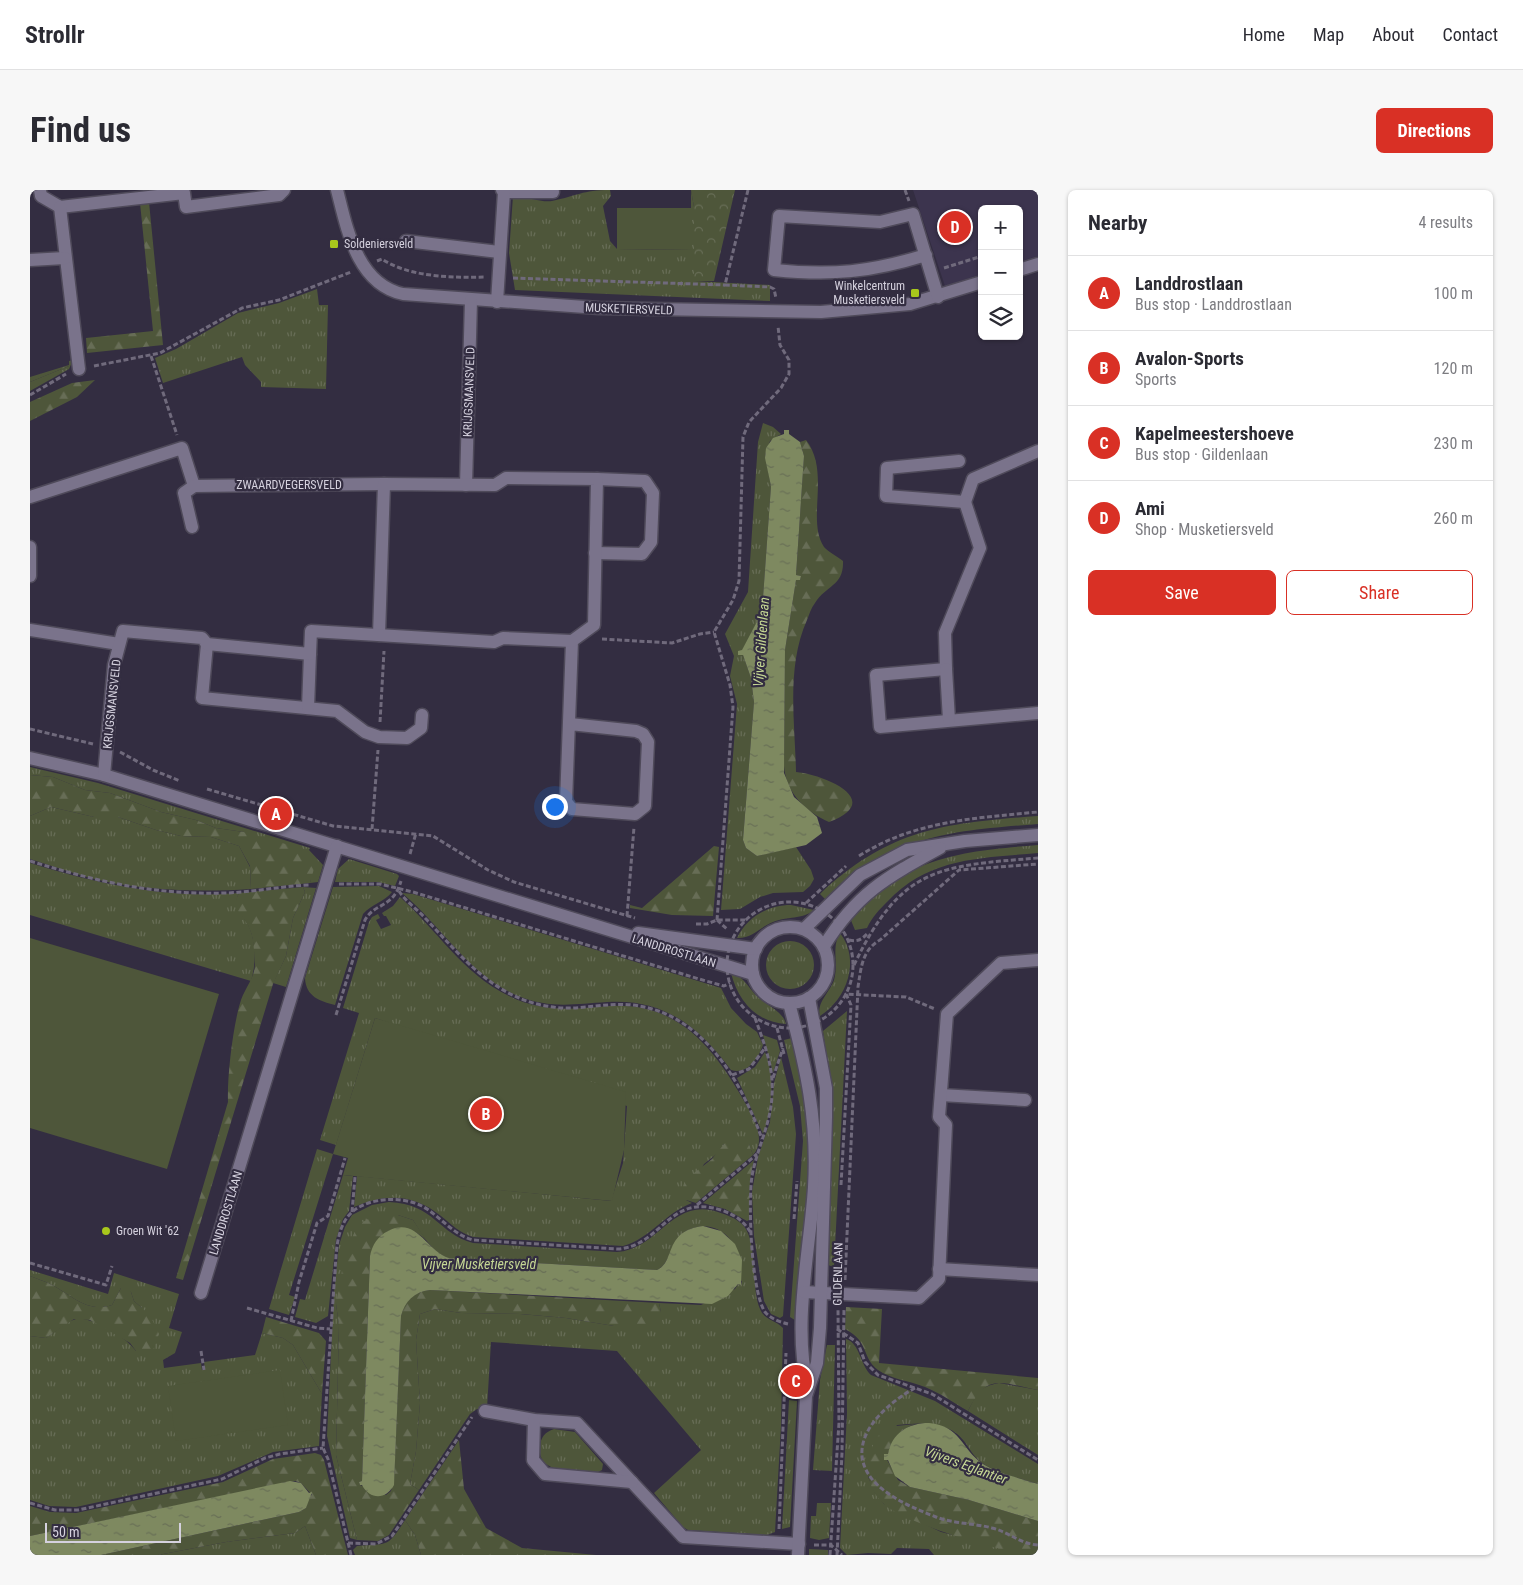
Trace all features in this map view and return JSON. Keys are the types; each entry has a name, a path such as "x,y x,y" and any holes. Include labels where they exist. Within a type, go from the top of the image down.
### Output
{"street":[{"path":"40,190 41,196 60,206 184,193 186,206 279,195 284,190"},
{"name":"MUSKETIERSVELD","path":"337,190 357,254 363,266 378,283 394,292 471,300 618,309 777,312 879,308 938,297 978,283"},
{"path":"498,302 503,191 553,192"},
{"path":"60,206 79,369"},
{"path":"926,255 866,271 819,273 774,270 779,216 880,222 913,214 926,255 938,297"},
{"path":"406,241 499,252"},
{"path":"30,260 66,258"},
{"path":"1023,269 1038,264"},
{"name":"KRIJGSMANSVELD","path":"466,485 471,300"},
{"path":"30,497 182,448 194,486 184,493 192,527"},
{"path":"949,720 945,633 980,548 965,502 973,479 1038,451"},
{"path":"959,460 887,468 886,496 965,502"},
{"path":"379,635 384,484 495,485 506,478 645,481 653,493 651,542 642,554 595,552"},
{"path":"308,708 311,631 494,642 504,638 572,641 594,625 596,479"},
{"name":"ZWAARDVEGERSVELD","path":"194,486 384,484"},
{"path":"30,547 30,576"},
{"path":"30,630 119,644"},
{"name":"KRIJGSMANSVELD","path":"104,775 114,666 123,631 202,638 207,644 310,654"},
{"path":"570,724 636,730 643,734 648,742 645,806 635,814 572,808 566,802 572,641"},
{"path":"207,644 202,698 337,711 365,732 379,736 407,738 421,728 422,715"},
{"path":"946,670 876,675 880,727 1038,713"},
{"name":"LANDDROSTLAAN","path":"30,758 104,775 753,974"},
{"path":"804,929 846,887 868,870 907,850 1038,835"},
{"path":"824,946 842,918 866,893 889,876 948,844"},
{"name":"LANDDROSTLAAN","path":"201,1293 337,846"},
{"name":"LANDDROSTLAAN","path":"596,927 731,941 756,949"},
{"path":"781,928 804,929 816,936 824,946 829,965 827,975 823,984 809,998 789,1003 770,998 757,983 753,974 752,961 756,949 762,939 781,928"},
{"path":"804,1292 919,1298 939,1279 946,1124 940,1117 947,1014 1001,964 1038,960"},
{"name":"GILDENLAAN","path":"485,1411 534,1420 578,1423 683,1537 798,1550 808,1388 817,1363 822,1293 826,1088 809,998"},
{"name":"GILDENLAAN","path":"789,1003 807,1074 814,1111 816,1149 804,1292 802,1364 808,1388"},
{"path":"941,1095 1026,1100"},
{"path":"939,1269 1038,1275"},
{"path":"534,1420 533,1460 545,1474 632,1482"}],"path":[{"path":"725,285 748,190"},
{"path":"931,273 978,257"},
{"path":"30,395 62,376 79,369 151,356 175,346 242,308 279,300 382,258 406,271 469,277 772,288 777,312 779,340 788,360 789,374 781,388 749,422 743,436 739,581 733,600 714,632 730,685 733,707 717,920 731,941"},
{"path":"151,356 182,448"},
{"path":"594,625 596,638 670,643 714,632"},
{"path":"372,829 385,640 379,635"},
{"path":"30,729 107,747 132,757 153,770 183,782"},
{"name":"LANDDROSTLAAN","path":"201,787 333,826 433,836 488,870 514,882 641,919"},
{"path":"627,916 635,814"},
{"path":"336,1015 365,920 371,912 390,902 399,890 416,833"},
{"path":"848,940 855,942 862,940 896,899 934,874 956,866 1038,858"},
{"path":"30,861 101,882 163,891 226,893 326,884 380,884 430,897 699,979 724,986 730,984"},
{"path":"837,1553 842,1453 844,1333 841,1294 858,994 862,966 870,946 880,940 960,870 1038,864"},
{"path":"399,890 461,958 501,990 518,998 551,1007 563,1008 621,1004 667,1012 702,1039 732,1075 750,1108 762,1139"},
{"path":"689,924 707,924 717,920 746,920 731,941 727,966 730,984 735,996 755,1018 766,1048 772,1081 771,1108 757,1154 750,1192 751,1233 761,1302 770,1317 786,1324"},
{"path":"853,965 870,932"},
{"path":"841,1194 852,1005 846,994 906,997 947,1014"},
{"path":"755,1018 778,1028"},
{"path":"732,1075 749,1069 766,1048"},
{"path":"772,1081 783,1048"},
{"path":"352,1212 377,1202 402,1200 420,1205 460,1235 473,1240 618,1249 639,1244 680,1212 696,1206 757,1154"},
{"path":"291,1320 299,1282 317,1223 328,1216 345,1158"},
{"path":"351,1555 328,1459 323,1448 337,1242 342,1226 352,1212 356,1177"},
{"path":"696,1206 714,1208 734,1215 744,1223 751,1233"},
{"path":"30,1263 106,1285 112,1266"},
{"name":"GILDENLAAN","path":"830,1555 839,1423 838,1329 841,1294"},
{"path":"247,1308 317,1328 330,1329"},
{"path":"838,1329 858,1343 865,1362 874,1372 937,1397 1038,1460"},
{"path":"201,1351 204,1370"},
{"path":"915,1388 886,1407 870,1426 863,1452 865,1467 869,1475 884,1489 931,1515 945,1520 995,1529 1022,1542 1038,1545"},
{"path":"348,1542 376,1544 392,1536 471,1418 477,1412 485,1411"},
{"path":"30,1503 55,1510 78,1510 222,1479 265,1458 323,1448"},
{"path":"831,1545 837,1553 842,1555"}],"shaded area":[{"path":"913,190 1038,190 1038,256 1023,261 1023,205 978,205 978,275 945,286"}],"green space":[{"path":"610,190 611,196 603,206 610,241 617,249 691,250 691,190 694,207 694,281 770,285 770,301 515,290 509,253 513,196 548,201 586,192"},
{"path":"691,190 735,190 714,281 694,281 694,207"},
{"path":"149,202 163,345 87,353 86,338 153,331 140,203"},
{"path":"617,208 692,208 692,250 617,249"},
{"path":"317,289 319,305 328,305 326,389 261,387 261,382 245,365 242,357 163,383 155,358 176,349 238,313 279,303"},
{"path":"73,360 69,369 30,391 30,382 69,366 69,361"},
{"path":"69,366 30,382 30,377"},
{"path":"95,380 77,397 30,421 30,402 72,383"},
{"path":"763,423 773,427 781,434 770,441 765,455 771,486 762,612 742,651 738,651 743,655 751,678 754,702 743,840 746,848 757,856 796,847 811,870 814,879 803,892 773,893 760,897 740,909 721,910 737,704 730,676 734,656 725,634 748,592 758,442"},
{"path":"806,440 817,466 817,523 819,536 824,547 843,561 843,569 837,581 819,597 811,609 800,638 796,657 793,695 796,772 833,783 851,797 852,805 845,814 829,822 805,807 793,793 784,766 785,650 796,580 800,580 801,576 796,575 804,456 800,442"},
{"path":"30,767 98,783 310,848 309,850 323,865 318,882 310,883 311,878 244,832 216,828 196,820 161,812 110,793 85,790 53,777 30,775"},
{"path":"30,775 53,777 85,790 110,793 161,812 196,820 216,828 244,832 296,847 315,859 310,883 251,889 250,866 239,846 211,837 181,836 118,817 94,817 51,807 30,816"},
{"path":"51,807 94,817 118,817 181,836 211,837 239,846 250,867 251,889 184,890 118,884 30,859 30,816"},
{"path":"1038,816 1038,824 950,834 898,849 874,861 825,899 820,894 846,872 871,855 896,842 921,833 947,826"},
{"path":"1038,845 1038,853 997,856 957,862 921,876 888,901 873,917 867,928 855,930 850,918 871,898 892,882 913,870 936,861 984,850"},
{"path":"714,846 719,847 713,916 672,915 630,908 630,905 642,908"},
{"path":"349,859 397,874 399,876 395,886 378,882 335,882 338,869"},
{"path":"30,863 107,883 159,892 186,894 239,893 237,898 238,908 252,935 254,948 251,981 30,915"},
{"path":"379,886 392,892 363,914 335,1005 319,1000 308,990 305,978 333,887"},
{"path":"303,887 316,888 286,987 273,983 286,956 293,918 305,892"},
{"path":"303,887 305,892 293,918 286,956 273,984 183,1280 176,1278 228,1102 235,1023 241,1000 255,969 254,946 251,934 248,925 237,908 236,899 239,893"},
{"path":"402,893 413,894 721,988 731,1008 746,1024 757,1032 763,1045 761,1050 747,1068 737,1071 731,1070 693,1029 663,1010 627,1002 541,1003 518,996 484,976"},
{"path":"400,897 478,976 509,996 534,1005 558,1009 609,1006 634,1007 656,1012 676,1021 708,1049 735,1086 758,1130 759,1143 753,1155 749,1144 724,1144 718,1153 704,1164 686,1200 692,1203 674,1213 642,1238 623,1246 473,1237 460,1231 421,1203 399,1198 377,1199 354,1207 357,1176 611,1201 623,1163 627,1106 375,1018 336,1145 320,1140 359,1013 343,1008 369,922 372,917 378,914 380,918 376,920 381,929 391,925 382,913 393,906"},
{"path":"791,905 814,910 799,917 773,922 747,937 737,938 752,918 774,907"},
{"path":"840,933 850,955 848,978 837,1000 820,1016 820,1007 834,980 836,968 835,950"},
{"path":"30,938 219,994 167,1169 30,1128"},
{"path":"785,941 795,941 804,945 810,951 813,956 813,974 804,985 795,989 785,989 776,985 770,979 766,970 766,960 770,951 776,945"},
{"path":"731,973 740,977 758,997 778,1012 786,1024 766,1019 750,1008 738,992"},
{"path":"847,1011 834,1267 828,1265 831,1087 823,1031"},
{"path":"375,1018 626,1092 624,1150 612,1201 343,1175 348,1158 333,1154"},
{"path":"763,1035 777,1040 780,1051 773,1073"},
{"path":"792,1038 804,1087 810,1166 798,1322 790,1317 803,1141 800,1106 784,1040"},
{"path":"765,1052 770,1071 771,1104 763,1134 737,1078 755,1067"},
{"path":"781,1057 793,1107 796,1134 783,1316 780,1318 771,1314 764,1301 754,1236 752,1192 758,1157 770,1122 774,1083"},
{"path":"732,1140 739,1140 749,1144 753,1155 696,1203 686,1200 682,1195 685,1180 712,1159 724,1144"},
{"path":"317,1149 333,1154 289,1295 295,1297 289,1315 269,1309"},
{"path":"754,1160 750,1179 749,1220 747,1221 725,1209 703,1203"},
{"path":"343,1175 353,1176 349,1211 343,1219 336,1239 328,1316 316,1323 295,1317 300,1299 305,1300"},
{"path":"389,1202 417,1208 427,1213 461,1239 473,1243 617,1252 631,1249 644,1243 677,1218 689,1212 702,1209 718,1212 742,1224 751,1241 755,1288 760,1309 765,1316 783,1328 781,1426 775,1532 767,1535 688,1530 683,1527 654,1493 701,1450 617,1351 491,1342 487,1408 477,1409 470,1414 419,1490 410,1484 416,1451 420,1403 416,1340 420,1314 435,1309 461,1313 520,1314 566,1318 614,1326 661,1312 659,1303 701,1305 735,1289 738,1284 741,1285 742,1281 739,1280 741,1268 735,1246 720,1230 709,1227 698,1227 680,1235 662,1267 657,1270 449,1258 437,1252 413,1220 398,1215 336,1304 339,1325 336,1455 357,1540 350,1538 327,1436 334,1293 339,1245 345,1227 352,1215 372,1205"},
{"path":"398,1215 413,1220 427,1241 419,1234 410,1230 393,1229 379,1238 370,1256 362,1481 359,1482 360,1485 386,1495 391,1491 394,1481 401,1316 405,1305 415,1295 430,1290 659,1303 661,1312 656,1325 614,1326 566,1318 521,1314 461,1313 435,1309 420,1314 416,1340 420,1403 416,1451 410,1484 419,1490 389,1535 378,1541 357,1540 336,1455 339,1325 336,1304 345,1254 358,1225 373,1216"},
{"path":"30,1270 108,1294 114,1273 179,1294 169,1328 182,1332 175,1353 163,1360 164,1368 201,1363 202,1370 205,1370 204,1362 255,1355 262,1333 283,1338 293,1345 322,1394 319,1446 273,1452 218,1476 76,1507 49,1506 30,1500 30,1336 46,1338 69,1322 83,1319 100,1324 118,1334 136,1351 142,1308 134,1301 131,1292 121,1288 112,1305 95,1307 88,1305 60,1289 30,1276"},
{"path":"30,1276 49,1284 81,1302 95,1307 112,1305 121,1288 125,1285 131,1292 134,1301 150,1315 159,1334 152,1353 142,1354 136,1351 130,1343 90,1320 74,1319 46,1338 30,1336"},
{"path":"846,1307 882,1309 879,1363 1038,1378 1038,1390 1004,1383 989,1385 982,1390 968,1411 931,1389 888,1376 878,1370 869,1360 858,1339 845,1329"},
{"path":"266,1317 319,1333 326,1341 322,1394 293,1345 283,1338 262,1333"},
{"path":"846,1339 854,1345 864,1366 871,1375 935,1401 1038,1464 1038,1484 1001,1473 987,1466 950,1429 933,1424 897,1425 868,1477 875,1493 884,1504 941,1532 1034,1555 934,1555 929,1549 897,1548 891,1554 868,1553 847,1555 840,1548 847,1413"},
{"path":"827,1345 835,1345 832,1471 813,1470 820,1380"},
{"path":"280,1370 288,1425 176,1441 168,1386"},
{"path":"999,1383 1038,1390 1038,1455 968,1411 982,1389"},
{"path":"789,1400 797,1401 790,1527 782,1529"},
{"path":"916,1424 901,1432 894,1439 888,1454 884,1454 898,1480 910,1487 969,1500 1038,1521 1038,1555 1005,1550 959,1537 914,1521 885,1505 872,1487 869,1477 869,1455 873,1445 886,1427"},
{"path":"554,1429 575,1432 603,1464 602,1470 598,1472 560,1470 551,1467 545,1462 541,1456 540,1446 542,1437"},
{"path":"459,1440 464,1489 486,1528 522,1548 596,1555 421,1555 415,1535 405,1520"},
{"path":"315,1453 321,1455 324,1460 348,1555 316,1555 305,1526 295,1533 226,1542 158,1555 101,1555 299,1512 306,1508 309,1496 312,1495 301,1483 295,1481 30,1536 30,1506 50,1512 76,1513 223,1482 273,1459"},
{"path":"817,1503 831,1503 829,1538 819,1540 810,1538 811,1516 816,1516"},
{"path":"405,1520 415,1535 421,1555 355,1555 353,1550 357,1546 386,1543 394,1536"},
{"path":"305,1526 316,1555 158,1555 226,1542 295,1533"},
{"path":"809,1549 828,1550 828,1555 809,1555"}],"water":[{"name":"Vijver Gildenlaan","path":"784,430 789,430 789,434 800,442 804,456 796,575 801,576 800,580 796,580 785,650 784,773 794,797 817,817 822,833 806,845 757,856 746,848 743,840 754,702 751,678 743,655 738,655 738,651 742,650 762,612 771,486 765,458 766,448 773,438 784,434"},
{"name":"Vijver Musketiersveld","path":"703,1226 721,1231 735,1244 742,1260 741,1285 738,1284 728,1296 712,1304 430,1290 419,1293 411,1298 401,1316 394,1485 391,1490 382,1496 374,1496 360,1485 359,1482 362,1481 370,1256 372,1248 381,1235 398,1228 407,1228 421,1236 434,1249 449,1258 657,1270 663,1266 676,1240 682,1234 690,1229"},
{"name":"Vijvers Eglantier","path":"929,1423 940,1425 954,1433 983,1464 1003,1473 1038,1484 1038,1521 969,1500 910,1487 895,1476 888,1460 884,1460 884,1454 888,1454 893,1440 902,1431 914,1425"},
{"path":"290,1481 301,1483 309,1493 312,1492 306,1508 299,1512 101,1555 30,1555 30,1536"}],"place":[{"name":"Ami","path":"955,227"},
{"name":"Soldeniersveld","path":"334,244"},
{"name":"Winkelcentrum Musketiersveld","path":"915,293"},
{"name":"Landdrostlaan","path":"276,814"},
{"name":"Avalon-Sports","path":"486,1114"},
{"name":"Groen Wit '62","path":"106,1231"},
{"name":"Kapelmeestershoeve","path":"796,1381"}]}
